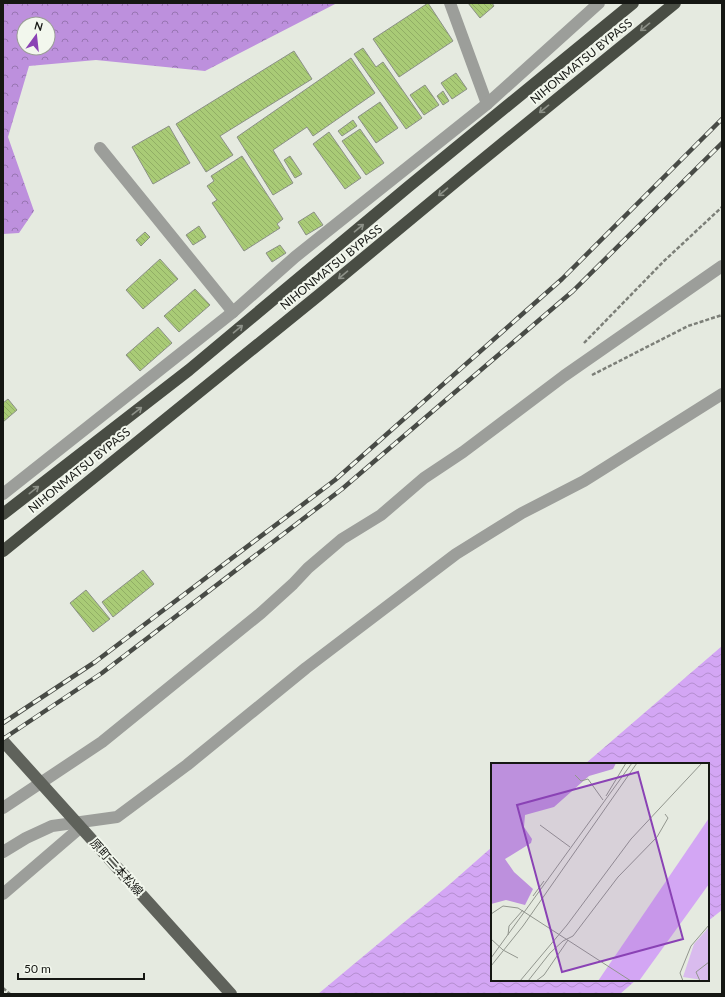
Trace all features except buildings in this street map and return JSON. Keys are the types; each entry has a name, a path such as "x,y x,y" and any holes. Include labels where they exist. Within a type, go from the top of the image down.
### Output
{"highway":[{"name":"NIHONMATSU BYPASS","path":"3,514 189,370 408,187 633,3"},
{"name":"NIHONMATSU BYPASS","path":"3,550 318,296 675,3"}],"main road":[{"name":"原町二本松線","path":"3,741 231,994"}],"street":[{"path":"450,3 486,104"},
{"path":"3,494 233,312 295,257 486,104 599,3"},
{"path":"100,148 233,312"},
{"path":"3,808 102,742 261,613 308,568 342,540 381,515 424,478 463,452 583,363 722,266"},
{"path":"3,852 26,838 52,826 117,817 187,765 306,668 456,554 522,513 584,481 722,394"},
{"path":"3,894 81,827"}],"path":[{"path":"3,988 10,994"}],"green space":[{"path":"3,3 337,3 205,71 96,60 29,66 8,137 34,211 19,233 3,234"}],"water":[{"path":"722,646 722,910 709,920 709,763 586,763"},
{"path":"491,848 491,981 635,981 620,994 318,994"}],"railway":[{"path":"3,723 95,662 335,480 562,279 722,119"},
{"path":"3,739 102,673 342,489 573,291 722,143"}]}
